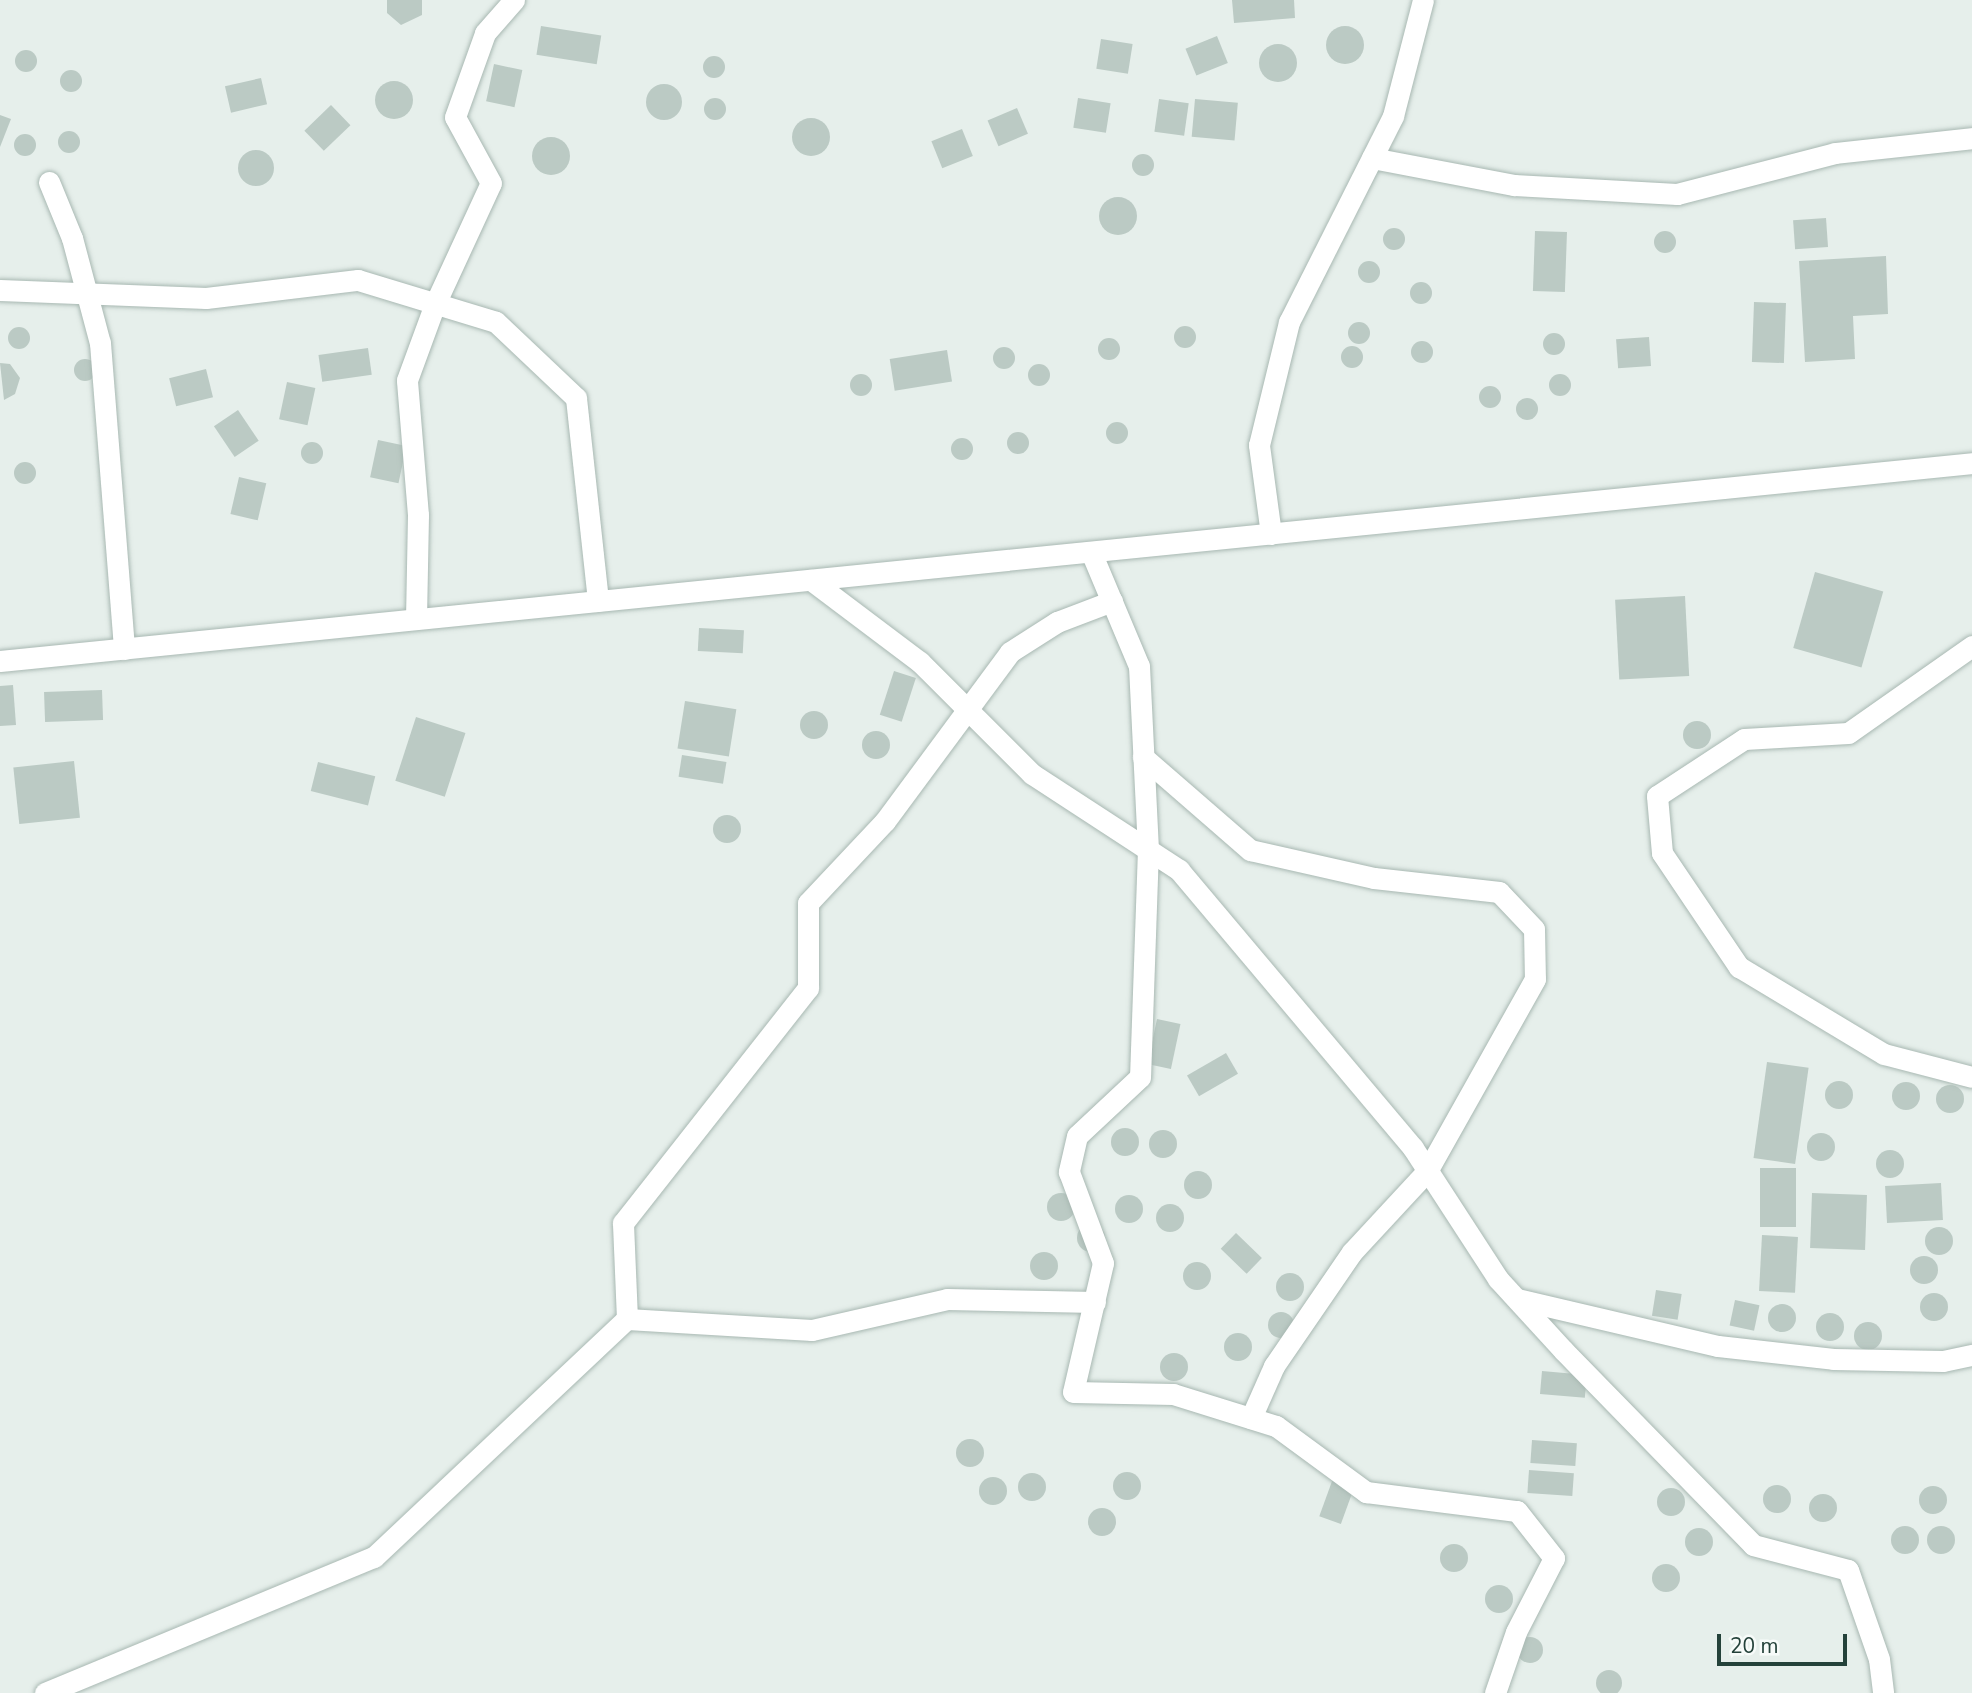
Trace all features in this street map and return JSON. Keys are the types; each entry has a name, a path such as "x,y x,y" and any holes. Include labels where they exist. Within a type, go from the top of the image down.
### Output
{"street":[{"path":"416,619 418,514 407,380 435,304 491,183 454,117 485,33 514,0"},
{"path":"1271,534 1259,445 1289,322 1393,116 1423,0"},
{"path":"1372,158 1514,185 1677,194 1835,153 1972,138"},
{"path":"48,182 72,238 100,343 124,649"},
{"path":"0,290 206,298 358,280 496,322 576,398 598,601"},
{"path":"0,662 1972,463"},
{"path":"1091,552 1139,666 1148,849 1140,1077 1077,1136 1069,1172 1103,1263 1073,1392 1173,1394 1276,1426 1366,1492 1517,1511 1554,1558 1516,1632 1495,1693"},
{"path":"811,580 920,662 1032,774 1179,870 1428,1170 1515,1298 1754,1545 1847,1570 1879,1659 1883,1693"},
{"path":"627,1319 623,1223 808,988 808,903 885,821 1010,652 1057,622 1112,601"},
{"path":"1972,646 1848,733 1744,739 1657,796 1662,853 1739,967 1884,1054 1972,1077"},
{"path":"1143,757 1250,850 1374,878 1499,892 1534,929 1535,979 1428,1170 1352,1252 1274,1366 1251,1418"},
{"path":"46,1693 374,1557 627,1319 812,1329 947,1298 1094,1302"},
{"path":"1515,1298 1598,1322 1718,1346 1833,1359 1943,1361 1972,1355"}],"building":[{"path":"387,0 422,0 422,15 401,25 387,13"},
{"path":"1232,0 1294,0 1295,18 1234,23"},
{"path":"541,26 601,36 597,64 536,55"},
{"path":"1345,26 1358,32 1364,45 1358,58 1345,64 1332,58 1326,45 1332,32"},
{"path":"1217,36 1228,63 1196,76 1185,49"},
{"path":"1101,39 1133,44 1128,74 1096,69"},
{"path":"1278,44 1291,50 1297,63 1291,76 1278,82 1265,76 1259,63 1265,50"},
{"path":"26,50 34,53 37,61 34,69 26,72 18,69 15,61 18,53"},
{"path":"714,56 722,59 725,67 722,75 714,78 706,75 703,67 706,59"},
{"path":"494,64 522,70 514,107 486,101"},
{"path":"71,70 79,73 82,81 79,89 71,92 63,89 60,81 63,73"},
{"path":"261,78 267,104 231,113 225,86"},
{"path":"394,81 407,87 413,100 407,113 394,119 381,113 375,100 381,87"},
{"path":"664,84 677,89 682,102 677,115 664,120 651,115 646,102 651,89"},
{"path":"715,98 723,101 726,109 723,117 715,120 707,117 704,109 707,101"},
{"path":"1078,98 1111,103 1106,133 1073,128"},
{"path":"1159,99 1189,103 1184,136 1154,132"},
{"path":"1195,99 1238,103 1235,141 1192,137"},
{"path":"331,105 350,125 324,151 304,131"},
{"path":"1017,108 1028,134 998,146 988,121"},
{"path":"0,115 11,119 0,147"},
{"path":"811,118 824,124 830,137 824,150 811,156 798,150 792,137 798,124"},
{"path":"962,129 973,156 942,168 931,141"},
{"path":"69,131 77,134 80,142 77,150 69,153 61,150 58,142 61,134"},
{"path":"25,134 33,137 36,145 33,153 25,156 17,153 14,145 17,137"},
{"path":"551,137 564,143 570,156 564,169 551,175 538,169 532,156 538,143"},
{"path":"256,150 269,155 274,168 269,181 256,186 243,181 238,168 243,155"},
{"path":"1143,154 1151,157 1154,165 1151,173 1143,176 1135,173 1132,165 1135,157"},
{"path":"1118,197 1131,203 1137,216 1131,229 1118,235 1105,229 1099,216 1105,203"},
{"path":"1826,218 1828,247 1795,249 1793,220"},
{"path":"1394,228 1402,231 1405,239 1402,247 1394,250 1386,247 1383,239 1386,231"},
{"path":"1535,231 1567,232 1565,292 1533,291"},
{"path":"1665,231 1673,234 1676,242 1673,250 1665,253 1657,250 1654,242 1657,234"},
{"path":"1886,256 1888,314 1853,316 1855,359 1805,362 1799,261"},
{"path":"1369,261 1377,264 1380,272 1377,280 1369,283 1361,280 1358,272 1361,264"},
{"path":"1421,282 1429,285 1432,293 1429,301 1421,304 1413,301 1410,293 1413,285"},
{"path":"1754,302 1786,303 1784,363 1752,362"},
{"path":"1359,322 1367,325 1370,333 1367,341 1359,344 1351,341 1348,333 1351,325"},
{"path":"1185,326 1193,329 1196,337 1193,345 1185,348 1177,345 1174,337 1177,329"},
{"path":"19,327 27,330 30,338 27,346 19,349 11,346 8,338 11,330"},
{"path":"1554,333 1562,336 1565,344 1562,352 1554,355 1546,352 1543,344 1546,336"},
{"path":"1649,337 1651,366 1618,368 1616,339"},
{"path":"1105,338 1113,338 1120,345 1120,353 1113,360 1105,360 1098,353 1098,345"},
{"path":"1422,341 1430,344 1433,352 1430,360 1422,363 1414,360 1411,352 1414,344"},
{"path":"1352,346 1360,349 1363,357 1360,365 1352,368 1344,365 1341,357 1344,349"},
{"path":"1000,347 1008,347 1015,354 1015,362 1008,369 1000,369 993,362 993,354"},
{"path":"368,348 372,375 322,382 318,355"},
{"path":"947,350 952,382 895,391 890,359"},
{"path":"85,359 93,362 96,370 93,378 85,381 77,378 74,370 77,362"},
{"path":"0,363 10,364 20,378 15,394 4,400"},
{"path":"1039,364 1047,367 1050,375 1047,383 1039,386 1031,383 1028,375 1031,367"},
{"path":"206,369 213,397 176,406 169,378"},
{"path":"861,374 869,377 872,385 869,393 861,396 853,393 850,385 853,377"},
{"path":"1560,374 1568,377 1571,385 1568,393 1560,396 1552,393 1549,385 1552,377"},
{"path":"287,382 315,388 307,425 279,419"},
{"path":"1490,386 1498,389 1501,397 1498,405 1490,408 1482,405 1479,397 1482,389"},
{"path":"1527,398 1535,401 1538,409 1535,417 1527,420 1519,417 1516,409 1519,401"},
{"path":"238,410 259,441 235,457 214,426"},
{"path":"1113,422 1121,422 1128,429 1128,437 1121,444 1113,444 1106,437 1106,429"},
{"path":"1018,432 1026,435 1029,443 1026,451 1018,454 1010,451 1007,443 1010,435"},
{"path":"958,438 966,438 973,445 973,453 966,460 958,460 951,453 951,445"},
{"path":"378,440 406,446 398,483 370,477"},
{"path":"312,442 320,445 323,453 320,461 312,464 304,461 301,453 304,445"},
{"path":"21,462 29,462 36,469 36,477 29,484 21,484 14,477 14,469"},
{"path":"239,477 266,483 258,520 230,514"},
{"path":"1815,572 1883,592 1861,668 1793,648"},
{"path":"1685,596 1689,676 1619,680 1615,600"},
{"path":"699,628 744,630 743,653 698,651"},
{"path":"894,671 916,678 902,722 880,715"},
{"path":"13,685 16,725 0,726 0,686"},
{"path":"102,690 103,720 45,722 44,692"},
{"path":"685,701 736,709 729,757 677,748"},
{"path":"814,711 824,715 828,725 824,735 814,739 804,735 800,725 804,715"},
{"path":"416,717 465,733 445,797 395,781"},
{"path":"1697,721 1707,725 1711,735 1707,745 1697,749 1687,745 1683,735 1687,725"},
{"path":"876,731 886,735 890,745 886,755 876,759 866,755 862,745 866,735"},
{"path":"682,755 726,762 723,784 679,777"},
{"path":"74,761 80,818 19,824 13,767"},
{"path":"318,762 375,776 368,805 311,791"},
{"path":"727,815 737,819 741,829 737,839 727,843 717,839 713,829 717,819"},
{"path":"1157,1019 1180,1024 1171,1069 1147,1064"},
{"path":"1226,1053 1238,1074 1199,1096 1187,1076"},
{"path":"1767,1062 1809,1068 1795,1164 1754,1158"},
{"path":"1839,1081 1849,1085 1853,1095 1849,1105 1839,1109 1829,1105 1825,1095 1829,1085"},
{"path":"1906,1082 1916,1086 1920,1096 1916,1106 1906,1110 1896,1106 1892,1096 1896,1086"},
{"path":"1950,1085 1960,1089 1964,1099 1960,1109 1950,1113 1940,1109 1936,1099 1940,1089"},
{"path":"1125,1128 1135,1132 1139,1142 1135,1152 1125,1156 1115,1152 1111,1142 1115,1132"},
{"path":"1163,1130 1173,1134 1177,1144 1173,1154 1163,1158 1153,1154 1149,1144 1153,1134"},
{"path":"1821,1133 1831,1137 1835,1147 1831,1157 1821,1161 1811,1157 1807,1147 1811,1137"},
{"path":"1890,1150 1900,1154 1904,1164 1900,1174 1890,1178 1880,1174 1876,1164 1880,1154"},
{"path":"1760,1168 1796,1168 1796,1227 1760,1227"},
{"path":"1198,1171 1208,1175 1212,1185 1208,1195 1198,1199 1188,1195 1184,1185 1188,1175"},
{"path":"1941,1183 1943,1220 1887,1223 1885,1186"},
{"path":"1061,1193 1071,1197 1075,1207 1071,1217 1061,1221 1051,1217 1047,1207 1051,1197"},
{"path":"1812,1193 1867,1195 1865,1250 1810,1248"},
{"path":"1129,1195 1139,1199 1143,1209 1139,1219 1129,1223 1119,1219 1115,1209 1119,1199"},
{"path":"1170,1204 1180,1208 1184,1218 1180,1228 1170,1232 1160,1228 1156,1218 1160,1208"},
{"path":"1091,1224 1101,1228 1105,1238 1101,1248 1091,1252 1081,1248 1077,1238 1081,1228"},
{"path":"1939,1227 1949,1231 1953,1241 1949,1251 1939,1255 1929,1251 1925,1241 1929,1231"},
{"path":"1236,1233 1262,1258 1247,1274 1221,1249"},
{"path":"1762,1235 1798,1237 1795,1293 1759,1291"},
{"path":"1044,1252 1054,1256 1058,1266 1054,1276 1044,1280 1034,1276 1030,1266 1034,1256"},
{"path":"1924,1256 1934,1260 1938,1270 1934,1280 1924,1284 1914,1280 1910,1270 1914,1260"},
{"path":"1197,1262 1207,1266 1211,1276 1207,1286 1197,1290 1187,1286 1183,1276 1187,1266"},
{"path":"1290,1273 1300,1277 1304,1287 1300,1297 1290,1301 1280,1297 1276,1287 1280,1277"},
{"path":"1656,1290 1682,1294 1678,1320 1652,1316"},
{"path":"1934,1293 1944,1297 1948,1307 1944,1317 1934,1321 1924,1317 1920,1307 1924,1297"},
{"path":"1735,1300 1759,1305 1754,1331 1730,1325"},
{"path":"1782,1304 1792,1308 1796,1318 1792,1328 1782,1332 1772,1328 1768,1318 1772,1308"},
{"path":"1281,1312 1290,1316 1294,1325 1290,1334 1281,1338 1272,1334 1268,1325 1272,1316"},
{"path":"1830,1313 1840,1317 1844,1327 1840,1337 1830,1341 1820,1337 1816,1327 1820,1317"},
{"path":"1868,1322 1878,1326 1882,1336 1878,1346 1868,1350 1858,1346 1854,1336 1858,1326"},
{"path":"1238,1333 1248,1337 1252,1347 1248,1357 1238,1361 1228,1357 1224,1347 1228,1337"},
{"path":"1174,1353 1184,1357 1188,1367 1184,1377 1174,1381 1164,1377 1160,1367 1164,1357"},
{"path":"1542,1371 1587,1375 1585,1398 1540,1394"},
{"path":"970,1439 980,1443 984,1453 980,1463 970,1467 960,1463 956,1453 960,1443"},
{"path":"1532,1440 1577,1443 1575,1466 1530,1463"},
{"path":"1529,1470 1574,1473 1572,1496 1527,1493"},
{"path":"1127,1472 1137,1476 1141,1486 1137,1496 1127,1500 1117,1496 1113,1486 1117,1476"},
{"path":"1032,1473 1042,1477 1046,1487 1042,1497 1032,1501 1022,1497 1018,1487 1022,1477"},
{"path":"1335,1473 1357,1481 1341,1524 1319,1516"},
{"path":"993,1477 1003,1481 1007,1491 1003,1501 993,1505 983,1501 979,1491 983,1481"},
{"path":"1777,1485 1787,1489 1791,1499 1787,1509 1777,1513 1767,1509 1763,1499 1767,1489"},
{"path":"1933,1486 1943,1490 1947,1500 1943,1510 1933,1514 1923,1510 1919,1500 1923,1490"},
{"path":"1671,1488 1681,1492 1685,1502 1681,1512 1671,1516 1661,1512 1657,1502 1661,1492"},
{"path":"1823,1494 1833,1498 1837,1508 1833,1518 1823,1522 1813,1518 1809,1508 1813,1498"},
{"path":"1102,1508 1112,1512 1116,1522 1112,1532 1102,1536 1092,1532 1088,1522 1092,1512"},
{"path":"1905,1526 1915,1530 1919,1540 1915,1550 1905,1554 1895,1550 1891,1540 1895,1530"},
{"path":"1941,1526 1951,1530 1955,1540 1951,1550 1941,1554 1931,1550 1927,1540 1931,1530"},
{"path":"1699,1528 1709,1532 1713,1542 1709,1552 1699,1556 1689,1552 1685,1542 1689,1532"},
{"path":"1454,1544 1464,1548 1468,1558 1464,1568 1454,1572 1444,1568 1440,1558 1444,1548"},
{"path":"1666,1564 1676,1568 1680,1578 1676,1588 1666,1592 1656,1588 1652,1578 1656,1568"},
{"path":"1499,1585 1509,1589 1513,1599 1509,1609 1499,1613 1489,1609 1485,1599 1489,1589"},
{"path":"1530,1637 1540,1640 1543,1650 1540,1660 1530,1663 1520,1660 1517,1650 1520,1640"},
{"path":"1609,1670 1618,1674 1622,1683 1618,1692 1609,1696 1600,1692 1596,1683 1600,1674"}]}
